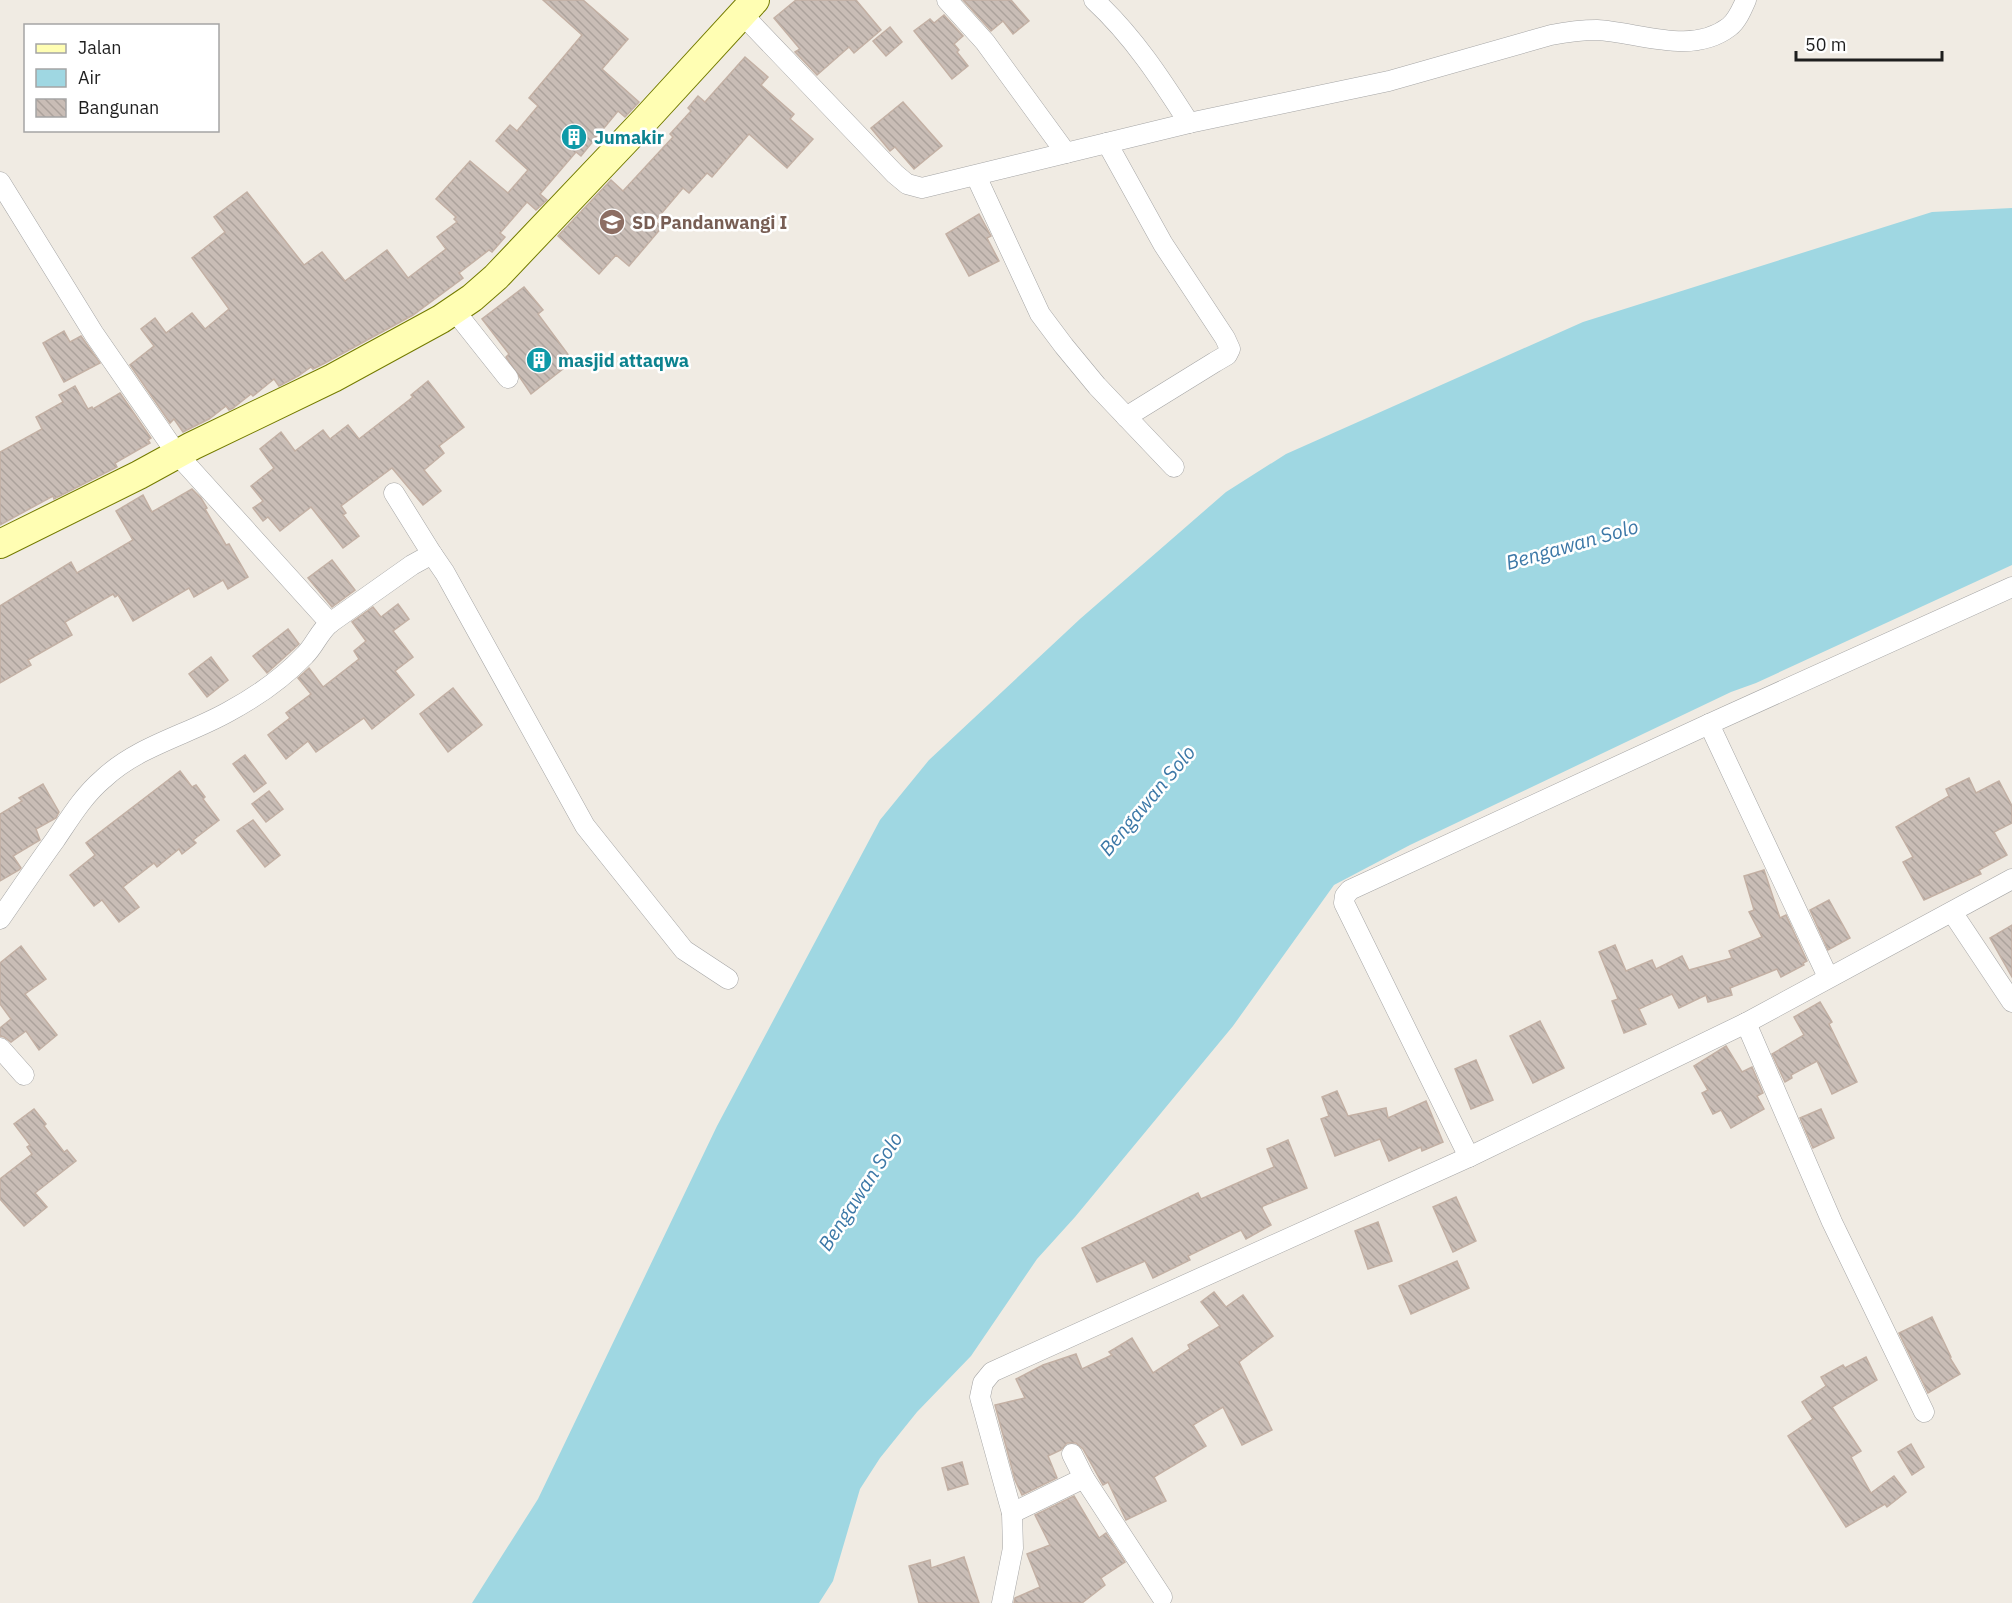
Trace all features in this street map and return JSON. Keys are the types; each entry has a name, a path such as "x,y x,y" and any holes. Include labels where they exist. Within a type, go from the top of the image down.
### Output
{"street":[{"path":"947,0 985,42 1066,153"},
{"path":"1094,0 1131,38 1189,123"},
{"path":"0,544 333,378 454,310 496,277 749,7 907,184 922,188 1189,123 1389,81 1574,30 1598,30 1677,42 1708,37 1729,27 1740,13 1746,0"},
{"path":"1107,143 1162,244 1230,349 1221,358 1126,417"},
{"path":"976,176 1040,314 1064,346 1126,417 1174,467"},
{"path":"0,182 94,334 177,454 330,623"},
{"path":"454,310 508,378"},
{"path":"394,492 451,583 585,826 684,950 728,979"},
{"path":"0,919 84,798 118,766 140,753 228,712 274,683 314,644 321,630 412,565 432,554"},
{"path":"1469,1157 1346,908 1345,896 1350,890 2012,587"},
{"path":"1709,724 1828,977"},
{"path":"1002,1603 1012,1548 1012,1514 980,1397 983,1383 992,1372 1469,1157 1746,1023 2012,879"},
{"path":"1952,912 2012,1002"},
{"path":"1746,1023 1832,1222 1924,1412"},
{"path":"0,1048 24,1076"},
{"path":"1072,1454 1084,1478 1162,1597"},
{"path":"1012,1514 1084,1478"}],"water":[{"name":"Bengawan Solo","path":"2012,208 2012,565 1756,683 1731,692 1410,845 1334,885 1233,1026 1075,1217 1037,1259 971,1356 917,1412 880,1458 860,1489 833,1581 819,1603 472,1603 538,1499 717,1126 880,820 929,760 1080,619 1226,492 1286,454 1583,322 1932,212"}],"building":[{"path":"543,0 583,0 628,39 602,69 639,102 625,117 618,111 581,156 576,152 540,194 547,200 536,210 527,202 500,233 505,237 492,252 489,250 459,273 463,278 413,315 325,363 313,369 311,367 279,386 274,379 233,408 229,410 226,406 209,419 183,432 174,419 170,423 130,365 154,346 141,329 155,318 166,333 192,313 205,329 229,309 192,258 225,232 214,217 247,192 304,265 322,252 345,281 387,250 408,278 446,249 437,237 457,222 454,219 456,217 436,199 470,161 508,193 528,170 496,141 510,125 517,131 538,106 529,98 582,35"},
{"path":"796,0 856,0 881,30 854,53 849,47 817,75 795,52 800,49 774,18"},
{"path":"963,0 1011,0 1029,21 1013,34 1003,21 991,31"},
{"path":"944,15 963,36 954,44 968,66 952,79 914,31 930,19 934,23"},
{"path":"890,27 902,42 886,56 873,41"},
{"path":"745,57 768,77 761,85 794,114 790,119 813,139 787,168 749,134 712,177 707,173 689,193 683,188 655,221 662,227 629,266 616,255 599,274 558,236 611,180 623,191 673,137 670,134 691,111 688,108 698,96 705,102"},
{"path":"903,102 942,146 914,169 895,147 890,151 871,128"},
{"path":"979,214 991,236 987,238 999,261 969,276 946,234"},
{"path":"524,287 543,310 538,314 573,361 531,394 506,357 509,354 482,319"},
{"path":"64,331 70,342 81,336 100,363 64,382 43,343"},
{"path":"428,381 464,427 439,446 444,453 424,470 441,491 423,505 392,468 341,506 346,513 343,515 359,536 343,548 311,507 280,531 268,517 263,521 253,508 263,501 251,486 274,468 260,449 281,432 295,451 323,430 330,439 348,425 359,439 413,397 411,395"},
{"path":"75,386 88,409 92,407 93,409 120,393 151,438 148,440 150,443 115,463 117,467 54,499 53,496 0,525 0,452 42,429 36,417 63,402 59,395"},
{"path":"192,489 201,498 226,545 229,544 248,577 228,589 223,580 194,597 189,588 133,621 118,595 115,597 113,594 65,622 72,635 28,660 31,665 0,683 0,606 71,562 77,573 133,540 116,511 143,495 152,512"},
{"path":"332,560 355,590 332,607 308,578"},
{"path":"398,604 409,619 393,631 413,657 395,671 414,695 372,729 364,718 316,752 308,741 286,759 268,735 290,718 286,713 311,694 298,678 309,668 323,687 359,659 354,651 366,641 352,622 373,607 381,617"},
{"path":"288,629 299,644 267,673 253,656"},
{"path":"211,657 228,680 207,697 189,674"},
{"path":"453,688 482,725 448,752 420,714"},
{"path":"245,755 266,783 254,792 233,764"},
{"path":"180,771 192,787 196,785 205,797 203,799 219,820 193,840 196,843 182,854 179,849 157,867 154,863 123,887 139,907 119,922 102,900 94,906 70,875 95,855 86,843"},
{"path":"1969,778 1976,793 1999,781 2012,806 2012,823 1994,832 2007,855 1979,870 1981,874 1924,900 1903,862 1913,857 1896,827 1949,796 1946,789"},
{"path":"43,784 59,812 56,818 36,829 40,840 13,856 21,868 0,881 0,814 22,801 19,798"},
{"path":"269,791 283,809 266,822 252,804"},
{"path":"253,820 280,855 265,867 237,831"},
{"path":"1764,870 1780,918 1786,915 1807,961 1803,963 1804,965 1781,977 1777,969 1730,988 1732,995 1708,1002 1706,995 1679,1008 1672,994 1639,1009 1646,1024 1624,1033 1612,1001 1618,999 1599,952 1615,945 1626,971 1652,960 1656,969 1682,956 1689,970 1732,958 1729,951 1762,937 1749,912 1754,910 1744,876"},
{"path":"1829,900 1850,938 1828,950 1810,910"},
{"path":"2012,925 2012,977 1990,938"},
{"path":"21,946 46,979 25,994 57,1035 39,1050 26,1031 11,1042 0,1036 0,1028 11,1019 0,1004 0,963"},
{"path":"1820,1002 1832,1022 1829,1024 1857,1082 1832,1094 1817,1061 1791,1075 1792,1078 1785,1082 1772,1054 1804,1035 1794,1017"},
{"path":"1540,1021 1564,1068 1533,1083 1510,1036"},
{"path":"1726,1046 1742,1072 1752,1067 1763,1093 1757,1096 1764,1109 1731,1128 1721,1110 1713,1114 1702,1093 1708,1090 1694,1066"},
{"path":"1476,1060 1493,1100 1471,1109 1455,1069"},
{"path":"1337,1091 1348,1116 1386,1108 1388,1118 1426,1101 1443,1142 1422,1151 1421,1147 1389,1161 1380,1139 1335,1156 1321,1119 1329,1116 1322,1097"},
{"path":"34,1109 64,1152 67,1150 76,1161 35,1193 47,1207 24,1226 0,1199 0,1179 32,1154 27,1147 30,1145 14,1124"},
{"path":"1821,1109 1834,1138 1813,1148 1800,1118"},
{"path":"1288,1140 1307,1188 1263,1206 1271,1225 1246,1239 1241,1230 1188,1256 1190,1260 1153,1278 1145,1261 1097,1282 1082,1248 1198,1193 1201,1199 1274,1167 1267,1149"},
{"path":"1456,1197 1476,1241 1453,1252 1433,1207"},
{"path":"1378,1222 1392,1261 1368,1269 1355,1231"},
{"path":"1457,1261 1469,1288 1411,1314 1399,1286"},
{"path":"1214,1292 1226,1307 1243,1295 1273,1336 1239,1362 1272,1430 1242,1445 1223,1407 1193,1425 1206,1446 1154,1477 1166,1501 1126,1520 1108,1482 1103,1485 1083,1449 1076,1443 1067,1443 1061,1450 1048,1456 1057,1478 1022,1495 1015,1480 995,1405 1025,1398 1016,1379 1043,1365 1076,1354 1082,1369 1112,1355 1109,1352 1132,1338 1153,1373 1190,1349 1188,1345 1220,1326 1201,1302"},
{"path":"1932,1317 1950,1358 1960,1374 1928,1393 1899,1333"},
{"path":"1866,1357 1877,1380 1832,1407 1861,1451 1851,1457 1871,1493 1894,1476 1906,1492 1887,1507 1885,1504 1846,1527 1788,1436 1813,1419 1802,1402 1826,1386 1821,1377 1843,1365 1845,1368"},
{"path":"1911,1444 1924,1467 1912,1475 1898,1452"},
{"path":"962,1462 968,1484 948,1490 942,1468"},
{"path":"1074,1496 1099,1538 1106,1533 1125,1562 1101,1578 1105,1585 1082,1603 1014,1603 1015,1598 1040,1587 1027,1554 1050,1545 1035,1515"},
{"path":"964,1557 979,1603 919,1603 909,1566 930,1560 931,1568"}],"place":[{"name":"Jumakir","path":"574,137"},
{"name":"SD Pandanwangi I","path":"612,222"},
{"name":"masjid attaqwa","path":"539,360"}]}
